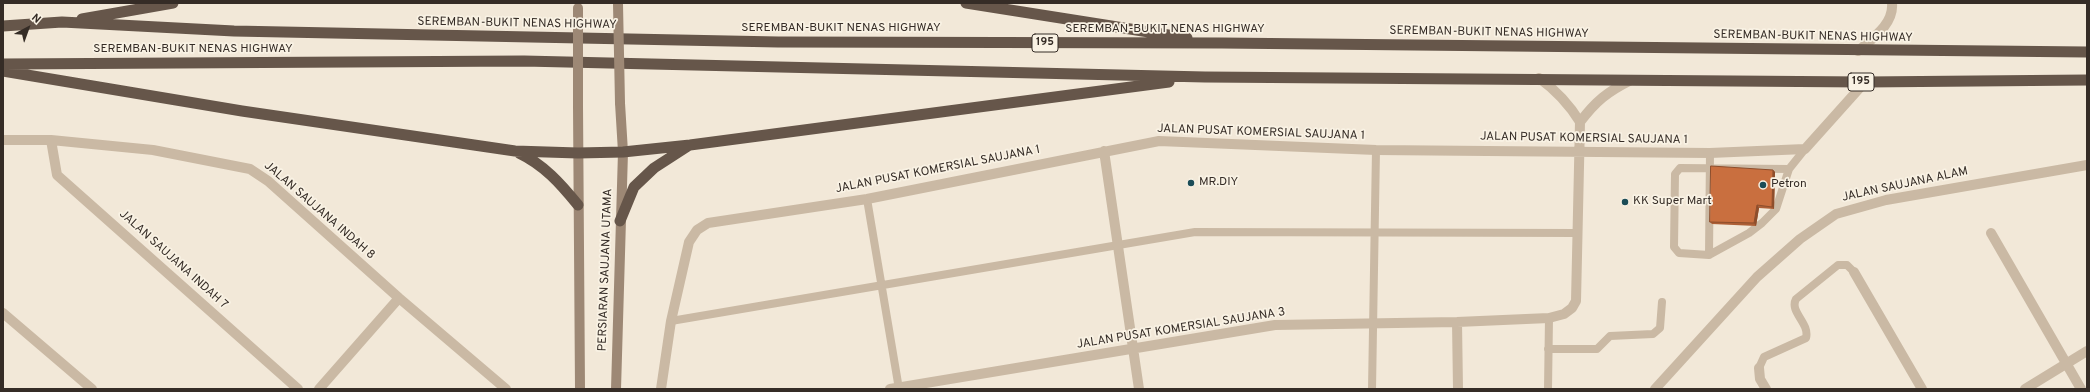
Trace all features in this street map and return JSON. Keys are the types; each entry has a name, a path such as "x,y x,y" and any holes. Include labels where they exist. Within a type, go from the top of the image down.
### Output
{"highway":[{"path":"62,22 173,3"},
{"path":"966,3 1222,43"},
{"name":"SEREMBAN-BUKIT NENAS HIGHWAY","path":"3,26 62,22 234,32 778,42 1222,43 1858,51 2087,52"},
{"name":"SEREMBAN-BUKIT NENAS HIGHWAY","path":"3,64 524,61 1205,77 1539,78 1865,82 2087,80"},
{"path":"3,71 242,111 515,151 578,153 623,152 690,145 1205,77"},
{"path":"620,220 634,187 654,168 690,145"},
{"path":"515,151 532,159 555,177 578,205"}],"main road":[{"name":"PERSIARAN SAUJANA UTAMA","path":"616,389 623,152 620,103 618,4"},
{"name":"PERSIARAN SAUJANA UTAMA","path":"578,6 580,389"}],"street":[{"path":"1858,51 1884,26 1893,11 1892,3"},
{"path":"1539,78 1554,89 1568,104 1580,122 1577,233"},
{"path":"1580,122 1593,104 1610,90 1634,79"},
{"path":"1805,149 1865,82"},
{"name":"JALAN SAUJANA INDAH 8","path":"3,140 51,140 153,150 250,169 268,181 399,298 506,389"},
{"name":"JALAN SAUJANA INDAH 7","path":"51,140 57,175 298,389"},
{"name":"JALAN PUSAT KOMERSIAL SAUJANA 1","path":"660,389 671,321 689,242 697,230 708,223 867,199 1159,141 1376,150 1710,153 1805,149"},
{"path":"1104,151 1139,389"},
{"name":"JALAN SAUJANA ALAM","path":"1655,389 1757,277 1800,239 1836,214 1886,200 2087,165"},
{"name":"JALAN PUSAT KOMERSIAL SAUJANA 3","path":"896,388 1275,325 1374,322 1457,322 1549,318 1564,314 1572,308 1576,301 1577,233"},
{"path":"1991,233 2081,389"},
{"path":"1854,272 1922,389"},
{"path":"319,389 399,298"},
{"path":"3,313 92,389"},
{"path":"1457,322 1458,389"},
{"path":"2025,389 2087,351"},
{"path":"1759,368 1760,379 1766,389"}],"lane":[{"path":"1789,169 1709,167 1680,168 1675,174 1674,248 1679,253 1709,255 1749,233 1776,209 1789,169 1805,149"},
{"path":"1372,389 1376,150"},
{"path":"1709,255 1710,153"},
{"path":"867,199 882,285 896,388"},
{"path":"671,321 1195,232 1577,233"},
{"path":"1759,368 1764,357 1806,338 1806,327 1795,309 1794,304 1796,299 1838,265 1847,265 1854,272"},
{"path":"1548,349 1597,349 1610,336 1654,334 1660,328 1662,302"},
{"path":"1548,389 1549,318"}],"building":[{"path":"1711,166 1773,170 1772,207 1757,205 1754,223 1710,222"}],"place":[{"name":"MR.DIY","path":"1191,183"},
{"name":"Petron","path":"1763,185"},
{"name":"KK Super Mart","path":"1625,202"}]}
